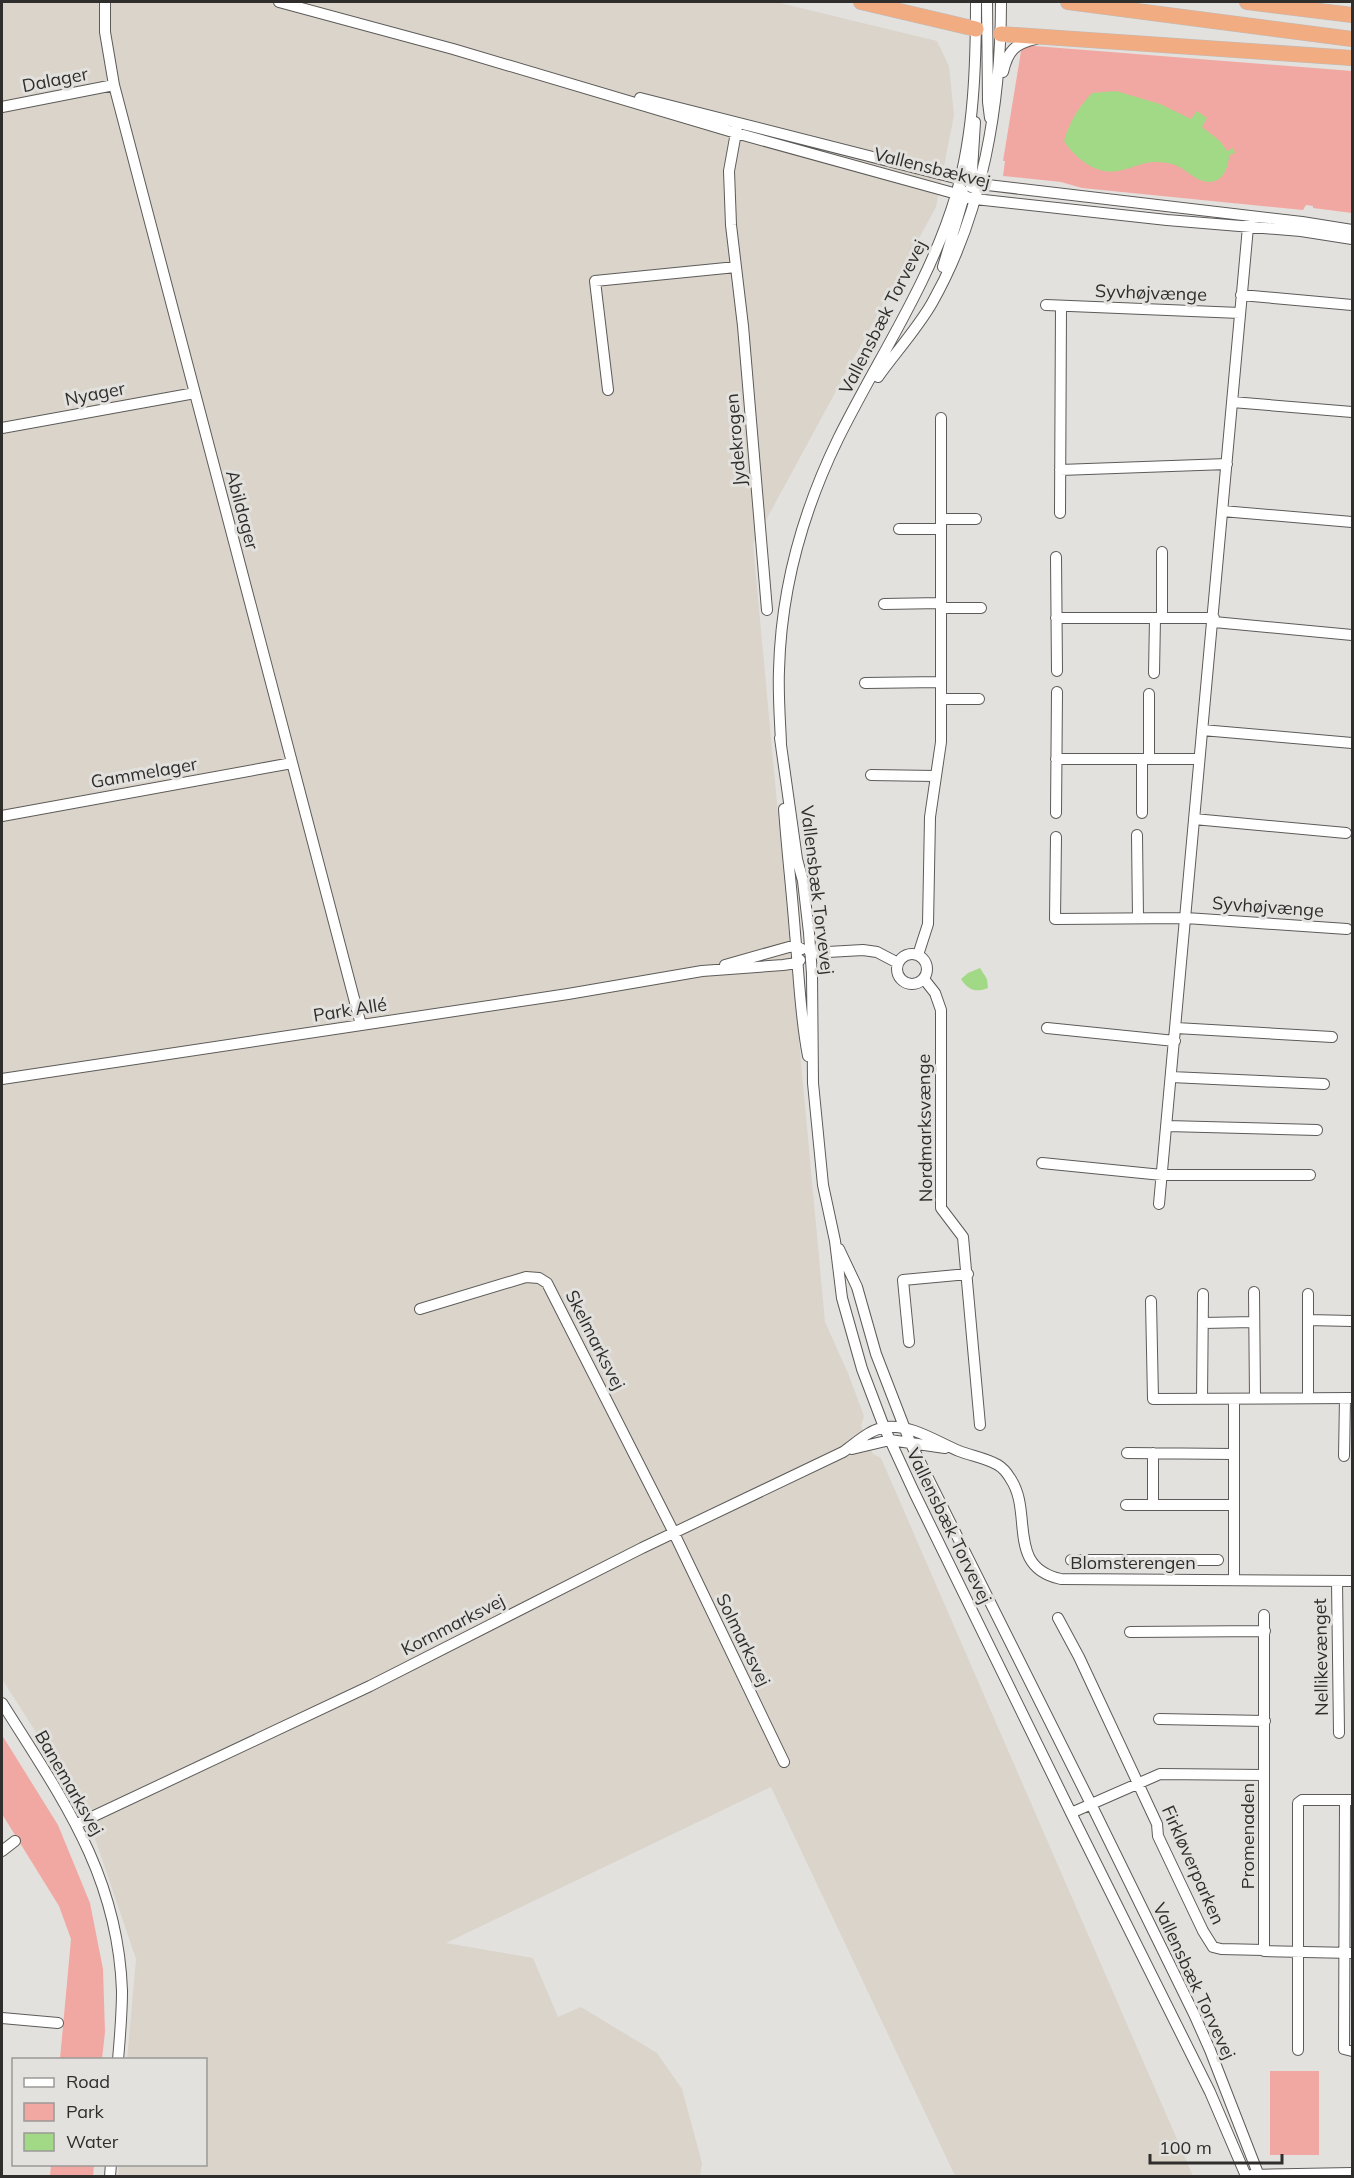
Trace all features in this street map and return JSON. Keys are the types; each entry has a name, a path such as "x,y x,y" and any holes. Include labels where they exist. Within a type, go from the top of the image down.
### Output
{"highway":[{"path":"861,2 988,31 1353,58"},
{"path":"1068,2 1353,39"},
{"path":"1246,2 1353,15"}],"street":[{"name":"Abildager","path":"105,2 105,32 114,85 361,1025"},
{"name":"Vallensbækvej","path":"279,2 515,68 736,134 965,196 1353,230"},
{"path":"987,2 987,11 996,28 988,31 988,102 992,127"},
{"path":"987,11 995,2"},
{"name":"Vallensbæk Torvevej","path":"813,1083 802,1027 782,795 779,703 781,645 793,565 816,489 838,438 965,196 992,127 995,107 987,11 1001,2"},
{"name":"Vallensbæk Torvevej","path":"970,182 964,159 975,67 988,31"},
{"path":"995,107 1005,65 1011,51 1018,44 1048,37"},
{"name":"Vallensbækvej","path":"515,68 738,122 970,182 1353,239"},
{"name":"Dalager","path":"2,107 114,85"},
{"name":"Jydekrogen","path":"738,122 729,171 731,225 767,610"},
{"path":"965,196 970,182"},
{"name":"Vallensbæk Torvevej","path":"854,408 931,305 950,267 965,196"},
{"name":"Syvhøjvænge","path":"1159,1204 1214,620 1248,222"},
{"path":"608,390 595,281 736,267"},
{"path":"1241,295 1353,304"},
{"name":"Syvhøjvænge","path":"1046,305 1240,313"},
{"path":"1060,513 1061,306"},
{"name":"Nyager","path":"2,428 195,393"},
{"path":"1232,402 1353,412"},
{"path":"918,955 928,924 930,817 941,742 941,418"},
{"path":"1060,470 1227,464"},
{"path":"1222,511 1353,522"},
{"path":"899,529 976,519"},
{"path":"1154,673 1162,552"},
{"path":"1056,557 1057,671"},
{"path":"884,603 981,608"},
{"path":"1056,618 1214,620 1353,635"},
{"path":"865,683 941,682"},
{"path":"1056,813 1057,692"},
{"path":"1142,813 1149,694"},
{"path":"941,699 980,699"},
{"path":"1202,730 1353,743"},
{"name":"Vallensbæk Torvevej","path":"780,738 797,859 803,881 810,953 813,1083 823,1185 850,1332 890,1440 1071,1814 1203,2077 1246,2176"},
{"path":"1056,759 1200,759"},
{"name":"Gammelager","path":"2,816 292,763"},
{"path":"871,775 935,776"},
{"path":"1194,819 1346,833"},
{"path":"1137,835 1138,918"},
{"name":"Syvhøjvænge","path":"1056,837 1055,919 1186,918 1347,930"},
{"path":"796,946 810,953 863,950 877,952 898,963"},
{"name":"Park Allé","path":"702,971 796,946"},
{"path":"797,963 810,953"},
{"path":"918,955 927,963 928,969 924,979 915,985 904,982 897,974 898,963 904,956 918,955"},
{"name":"Park Allé","path":"2,1079 568,994 702,971 797,963"},
{"name":"Nordmarksvænge","path":"924,979 936,993 941,1010 941,1208 963,1237 980,1425"},
{"path":"1047,1028 1175,1041"},
{"path":"1176,1028 1332,1036"},
{"path":"1171,1077 1324,1084"},
{"path":"1167,1126 1317,1130"},
{"path":"1042,1162 1162,1175 1310,1175"},
{"name":"Vallensbæk Torvevej","path":"835,1241 857,1287 876,1354 910,1442 1091,1804 1210,2050 1258,2175"},
{"path":"909,1342 903,1280 968,1274"},
{"name":"Skelmarksvej","path":"420,1309 526,1277 539,1278 548,1283 673,1532"},
{"path":"1254,1292 1255,1398"},
{"path":"1202,1399 1203,1294"},
{"path":"1308,1294 1308,1398"},
{"path":"1151,1301 1153,1399 1349,1398 1344,1456"},
{"path":"1308,1320 1353,1321"},
{"path":"1203,1323 1254,1323"},
{"path":"1234,1399 1234,1580"},
{"name":"Blomsterengen","path":"884,1427 904,1428 997,1464 1016,1486 1026,1554 1033,1565 1044,1574 1061,1579 1353,1581"},
{"name":"Kornmarksvej","path":"77,1824 370,1686 673,1532 843,1452 870,1433 884,1427"},
{"name":"Blomsterengen","path":"890,1440 959,1450"},
{"name":"Kornmarksvej","path":"843,1452 890,1440"},
{"path":"1128,1453 1234,1454"},
{"path":"1153,1453 1153,1505"},
{"path":"1126,1505 1234,1505"},
{"name":"Solmarksvej","path":"673,1532 784,1762"},
{"path":"1169,1559 1169,1580"},
{"path":"1071,1560 1218,1560"},
{"name":"Nellikevænget","path":"1337,1581 1339,1733"},
{"name":"Promenaden","path":"1264,1615 1264,1950"},
{"name":"Firkløverparken","path":"1058,1618 1079,1657 1157,1824 1158,1836 1203,1931 1213,1947 1264,1950"},
{"path":"1130,1632 1264,1631"},
{"name":"Banemarksvej","path":"2,1703 77,1824 97,1869 109,1905 122,1990 118,2058"},
{"path":"1159,1719 1264,1721"},
{"path":"1071,1814 1137,1782 1160,1774 1264,1775"},
{"path":"1298,2050 1298,1803 1302,1800 1349,1800 1348,1953 1344,2049 1353,2051"},
{"path":"2,1851 15,1841"},
{"path":"1264,1950 1348,1953"},
{"path":"2,2019 58,2023"},
{"path":"1246,2176 1353,2173"}],"shaded area":[{"path":"2,2 776,2 937,41 949,66 954,115 936,207 753,544 825,1322 864,1416 861,1426 873,1454 881,1458 1193,2176 955,2176 771,1787 446,1943 533,1958 558,2017 581,2007 657,2053 682,2089 702,2163 700,2176 118,2176 119,2166 207,2166 207,2058 127,2058 136,1959 85,1809 2,1679"}],"green space":[{"path":"1022,45 1352,71 1352,213 1306,205 1303,210 1082,188 1061,182 1003,176 1005,161 1003,161"},
{"path":"2,1735 58,1825 90,1903 103,1969 105,2032 102,2058 60,2058 71,1939 59,1906 2,1814"},
{"path":"1270,2071 1319,2071 1319,2155 1270,2155"},
{"path":"51,2166 94,2166 93,2176 50,2176"}],"water":[{"path":"1116,91 1160,104 1191,119 1197,111 1207,118 1202,127 1220,141 1227,151 1233,148 1235,153 1229,155 1228,164 1221,177 1214,181 1204,181 1177,166 1163,162 1109,172 1094,168 1080,159 1064,141 1072,121 1092,93"},
{"path":"980,968 987,979 988,988 973,990 961,979"}]}
